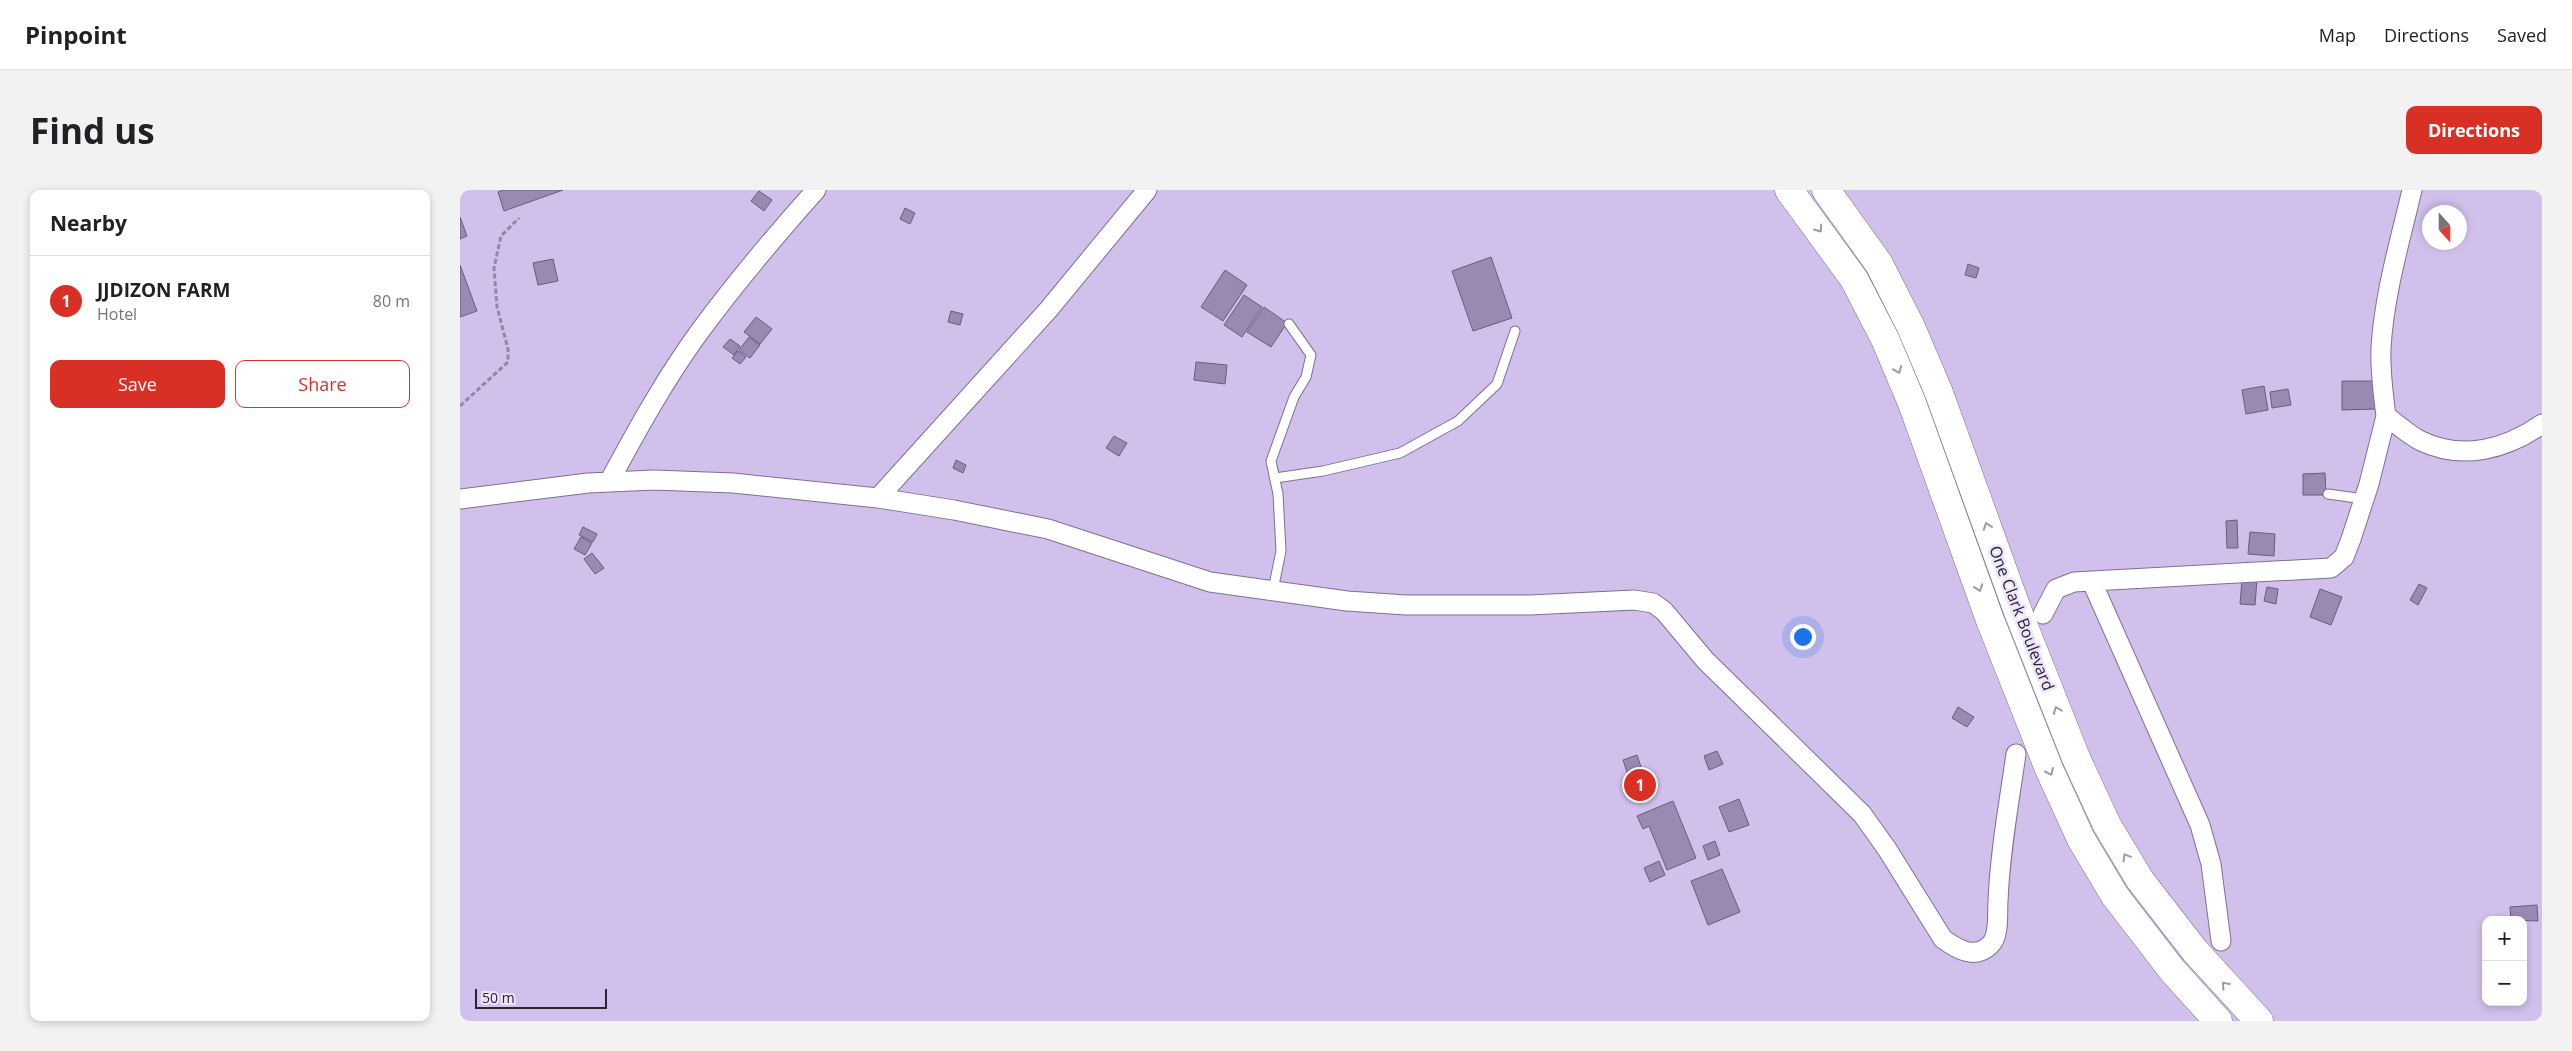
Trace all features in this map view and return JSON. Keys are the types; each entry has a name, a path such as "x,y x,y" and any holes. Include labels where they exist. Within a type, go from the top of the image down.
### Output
{"main road":[{"name":"One Clark Boulevard","path":"1789,190 1854,279 1885,339 1912,403 1990,620 2042,751 2081,839 2116,896 2172,970 2218,1021"},
{"name":"One Clark Boulevard","path":"1826,190 1879,264 1911,327 1939,393 2017,609 2068,739 2107,825 2140,880 2182,935 2259,1021"}],"street":[{"path":"609,482 646,413 698,333 754,259 816,190"},
{"path":"878,498 1049,309 1147,190"},
{"path":"2044,614 2050,598 2056,589 2064,584 2331,568 2344,557 2364,499 2386,416 2382,384 2381,347 2396,257 2412,190"},
{"path":"2386,416 2420,441 2446,449 2469,453 2497,447 2542,424"},
{"path":"460,499 609,482 654,480 733,483 878,498 1048,529 1210,582 1347,601 1406,605 1530,605 1634,600 1653,603 1664,611 1705,660 1862,814 1943,939 1955,948 1969,953 1982,951 1992,944 1996,930 1999,877 2016,754"},
{"path":"2092,582 2200,825 2211,864 2221,941"}],"lane":[{"path":"1273,590 1282,551 1275,478 1271,461 1294,397 1306,377 1311,356 1289,324"},
{"path":"1275,478 1323,471 1400,454 1458,421 1497,384 1515,331"},
{"path":"2328,494 2364,499"}],"path":[{"path":"460,406 508,362 508,349 497,307 494,268 501,236 519,218"}],"building":[{"path":"503,190 563,190 504,211 498,192"},
{"path":"759,191 772,200 764,211 751,201"},
{"path":"905,208 915,213 910,224 900,219"},
{"path":"460,217 467,236 460,239"},
{"path":"1491,257 1512,318 1473,331 1452,271"},
{"path":"553,259 558,281 538,285 533,263"},
{"path":"1968,264 1979,268 1976,278 1965,275"},
{"path":"460,265 477,311 460,317"},
{"path":"1225,270 1247,285 1223,321 1201,307"},
{"path":"1244,295 1262,307 1242,337 1224,325"},
{"path":"1264,307 1287,323 1271,347 1247,332"},
{"path":"951,311 963,314 960,325 948,322"},
{"path":"756,317 772,329 760,344 744,332"},
{"path":"749,337 760,345 750,358 739,350"},
{"path":"730,339 740,346 734,355 723,347"},
{"path":"738,351 746,357 740,364 732,358"},
{"path":"1196,362 1227,365 1225,384 1194,380"},
{"path":"2342,381 2376,381 2377,409 2342,410"},
{"path":"2264,386 2268,410 2246,414 2242,390"},
{"path":"2288,389 2291,405 2272,408 2270,392"},
{"path":"1114,436 1127,443 1119,456 1106,448"},
{"path":"956,460 966,465 963,473 953,468"},
{"path":"2325,473 2326,495 2303,495 2303,474"},
{"path":"2237,520 2238,548 2227,548 2226,521"},
{"path":"583,527 597,534 593,542 579,535"},
{"path":"2250,532 2275,534 2274,556 2248,554"},
{"path":"581,537 592,543 585,555 574,549"},
{"path":"592,553 604,568 595,574 584,559"},
{"path":"2242,579 2257,580 2255,605 2240,604"},
{"path":"2419,584 2427,588 2418,605 2410,600"},
{"path":"2267,587 2278,589 2276,604 2264,601"},
{"path":"2320,589 2342,597 2331,625 2310,617"},
{"path":"1958,707 1974,717 1967,727 1952,718"},
{"path":"1717,751 1723,764 1709,770 1704,756"},
{"path":"1637,755 1642,770 1628,775 1623,760"},
{"path":"1739,799 1749,825 1729,832 1719,807"},
{"path":"1673,801 1696,858 1667,870 1649,826 1643,829 1637,816"},
{"path":"1715,841 1720,855 1708,860 1703,846"},
{"path":"1659,861 1665,875 1650,882 1644,868"},
{"path":"1722,869 1740,912 1708,925 1691,881"},
{"path":"2537,905 2538,921 2527,921 2527,916 2511,916 2510,907"}],"place":[{"name":"JJDIZON FARM","path":"1640,785"}]}
